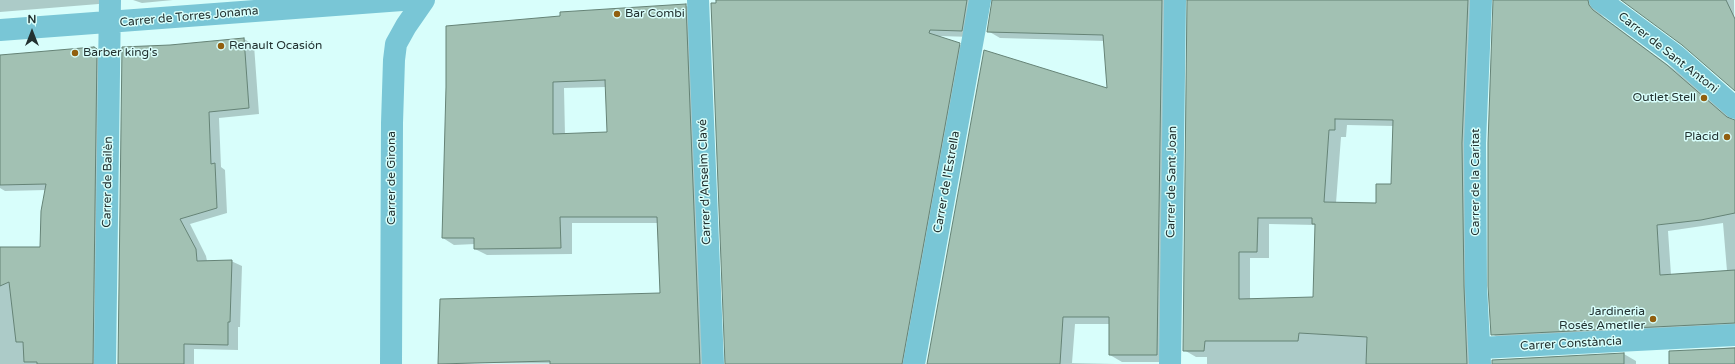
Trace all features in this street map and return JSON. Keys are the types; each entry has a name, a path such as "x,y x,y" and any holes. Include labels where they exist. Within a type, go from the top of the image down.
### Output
{"street":[{"name":"Carrer de Bailèn","path":"105,364 110,0"},
{"name":"Carrer de Torres Jonama","path":"0,30 110,23 402,0"},
{"name":"Carrer de Girona","path":"391,364 392,123 394,60 396,44 406,26 424,0"},
{"name":"Carrer d'Anselm Clavé","path":"698,0 713,364"},
{"name":"Carrer de l'Estrella","path":"914,364 980,0"},
{"name":"Carrer de Sant Joan","path":"1170,364 1175,0"},
{"name":"Carrer de la Caritat","path":"1480,356 1476,286 1475,143 1481,0"},
{"name":"Carrer de Sant Antoni","path":"1600,0 1675,55 1735,108"},
{"name":"Carrer Constància","path":"1480,356 1735,335"}],"building":[{"path":"716,0 967,0 962,31 930,30 929,33 960,43 902,364 725,364 711,3 716,3"},
{"path":"992,0 1162,0 1157,355 1109,355 1109,317 1063,317 1060,364 927,364 984,50 1107,88 1103,35 987,32"},
{"path":"1187,0 1468,0 1462,143 1464,286 1467,364 1366,364 1367,337 1299,333 1298,341 1205,341 1204,351 1183,351","holes":["1335,119 1393,120 1391,184 1376,184 1376,203 1324,202 1329,130 1335,130","1258,218 1312,218 1312,224 1315,224 1313,297 1239,299 1239,252 1257,252"]},
{"path":"1493,0 1588,0 1589,5 1593,10 1667,65 1727,117 1735,120 1735,213 1701,220 1657,225 1660,275 1735,270 1735,323 1491,335 1488,286 1488,143"},
{"path":"1621,0 1726,0 1735,19 1735,91 1682,45"},
{"path":"686,4 700,364 550,364 550,361 438,364 440,299 660,293 657,217 560,217 561,248 474,249 474,238 442,238 446,26 560,16 560,12","holes":["605,80 607,132 553,134 553,82"]},
{"path":"244,38 249,108 209,112 211,164 215,163 217,208 180,219 196,249 197,261 232,260 228,345 184,344 184,364 118,364 122,47 170,45"},
{"path":"94,47 97,49 93,364 37,364 37,362 24,362 23,342 16,342 9,282 0,286 0,247 40,247 41,211 46,184 0,185 0,55"},
{"path":"1735,348 1735,364 1669,364 1669,351"},
{"path":"1624,353 1624,364 1492,364 1492,360"}],"place":[{"name":"Bar Combi","path":"617,14"},
{"name":"Renault Ocasión","path":"221,46"},
{"name":"Barber king's","path":"75,53"},
{"name":"Outlet Stell","path":"1704,98"},
{"name":"Plàcid","path":"1727,137"},
{"name":"Jardineria Rosés Ametller","path":"1653,319"}]}
